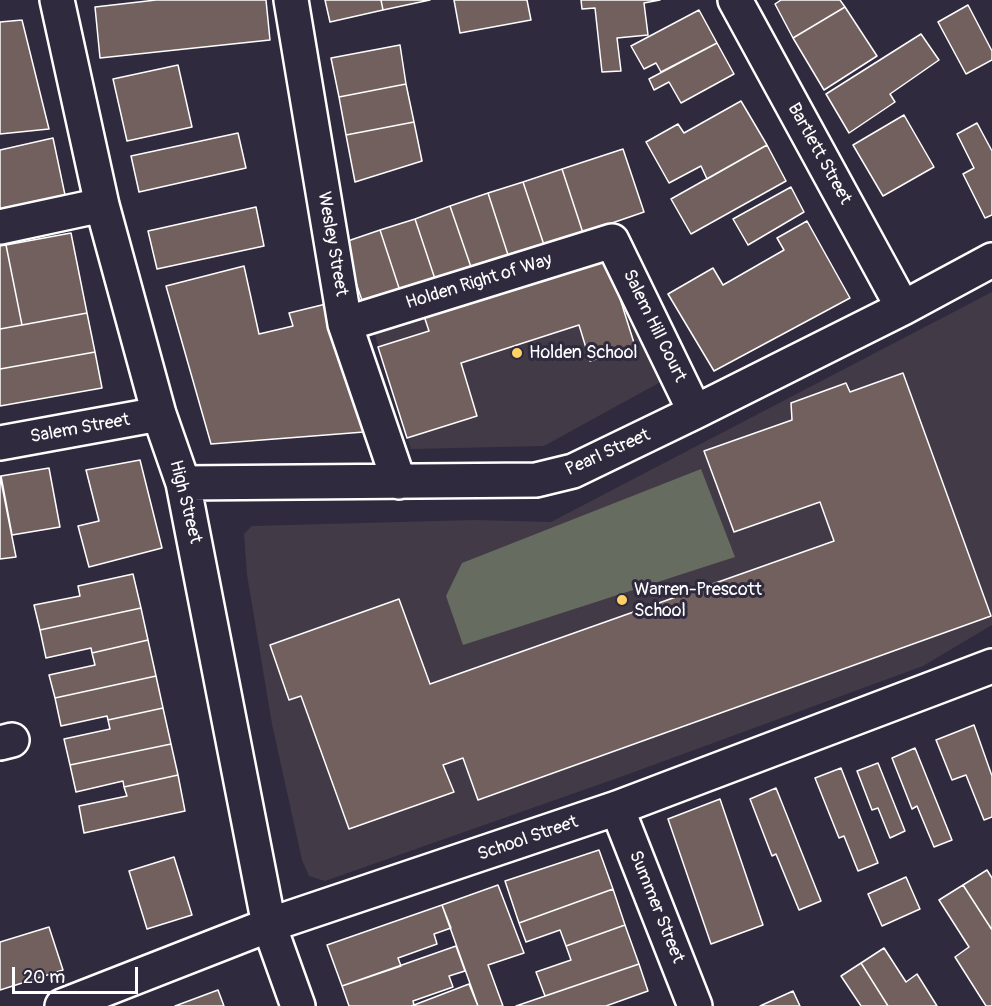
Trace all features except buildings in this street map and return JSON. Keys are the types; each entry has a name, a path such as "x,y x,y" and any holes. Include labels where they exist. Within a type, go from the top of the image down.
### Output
{"street":[{"name":"High Street","path":"57,0 102,204 159,414 183,483 269,926 298,1006"},
{"name":"Wesley Street","path":"291,0 345,324 399,482"},
{"name":"Bartlett Street","path":"735,0 903,308"},
{"path":"0,227 102,204"},
{"name":"Holden Right of Way","path":"345,324 612,241"},
{"name":"Salem Hill Court","path":"612,241 695,412"},
{"name":"Pearl Street","path":"183,483 536,480 573,471 903,308 992,260"},
{"name":"Salem Street","path":"0,443 159,414"},
{"name":"School Street","path":"62,1006 269,926 617,808 992,666"},
{"name":"Summer Street","path":"617,808 695,1006"}],"shaded area":[{"name":"Holden School","path":"607,255 666,379 544,446 411,449 372,326"},
{"name":"Warren-Prescott School","path":"992,292 992,625 923,666 626,775 325,881 309,876 302,860 272,724 247,575 244,534 252,526 473,520 551,522"}],"green space":[{"path":"701,469 735,557 463,645 446,596 462,563"}],"place":[{"name":"Holden School","path":"517,353"},
{"name":"Warren-Prescott School","path":"622,600"}]}
